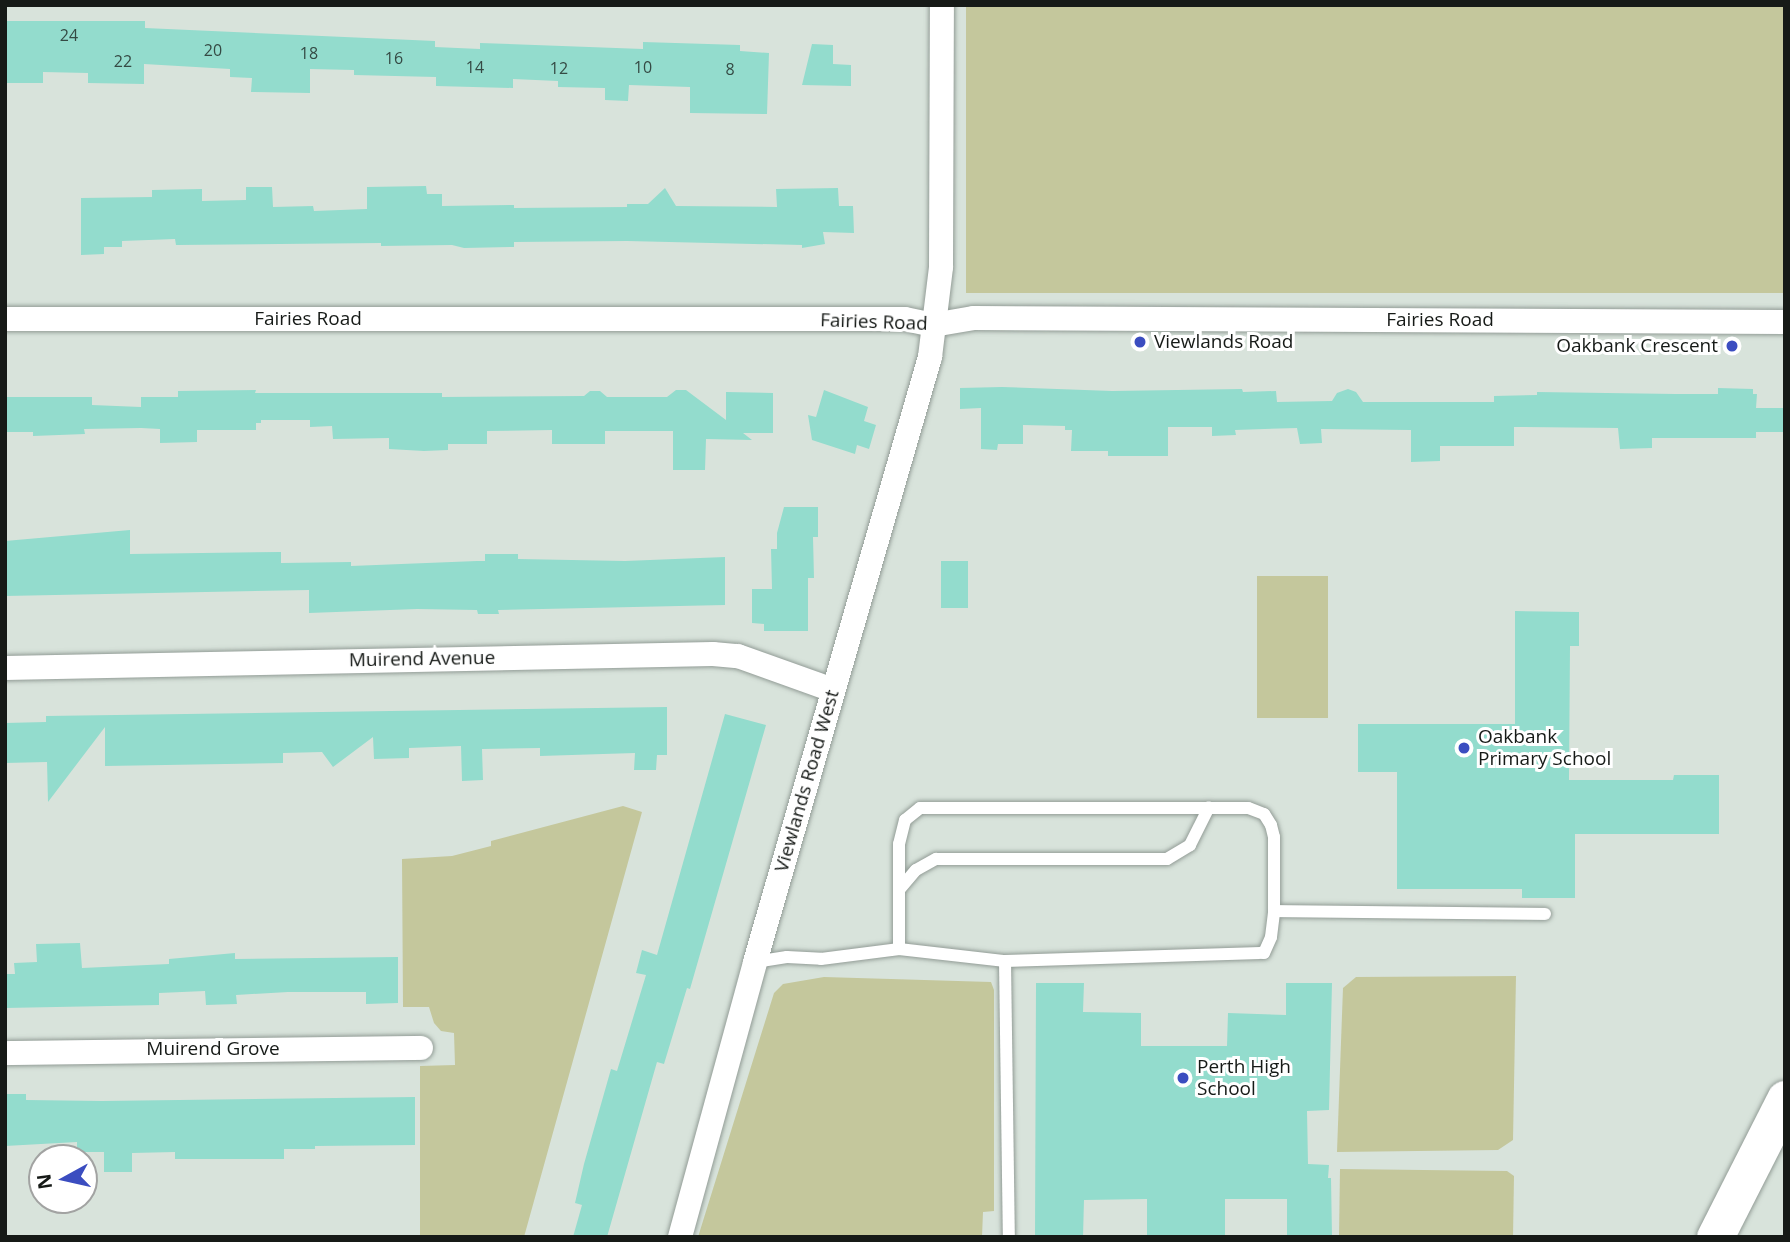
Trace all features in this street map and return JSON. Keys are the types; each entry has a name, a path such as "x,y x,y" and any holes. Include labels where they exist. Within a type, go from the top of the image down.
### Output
{"street":[{"path":"933,325 942,267 942,5"},
{"name":"Fairies Road","path":"5,319 905,319 933,325 974,317 1785,322"},
{"name":"Viewlands Road West","path":"680,1237 755,962 909,436 930,357 933,325"},
{"name":"Muirend Avenue","path":"5,668 721,654 738,656 833,690"},
{"name":"Muirend Grove","path":"5,1053 421,1048"},
{"path":"1715,1237 1785,1098"}],"lane":[{"path":"755,962 787,957 821,959 899,949 1005,961 1264,953 1272,937 1274,911 1274,837 1271,825 1257,810 1209,807 920,808 905,820 900,831 899,949"},
{"path":"900,890 916,870 936,859 1167,859 1190,845 1209,807"},
{"path":"1274,911 1545,914"},
{"path":"1005,961 1009,1237"}],"green space":[{"path":"966,5 1785,5 1785,293 966,293"},
{"path":"1257,576 1328,576 1328,718 1257,718"},
{"path":"623,806 642,812 524,1237 420,1237 420,1066 455,1065 454,1033 441,1031 434,1023 429,1007 403,1007 402,859 452,856 491,846 491,841"},
{"path":"1516,976 1513,1140 1498,1150 1337,1152 1343,988 1356,977"},
{"path":"824,977 991,982 994,990 994,1211 983,1212 982,1237 698,1237 774,993 783,984"},
{"path":"1340,1169 1507,1171 1514,1176 1513,1237 1339,1237"}],"building":[{"path":"5,21 145,21 145,28 435,41 435,47 480,49 480,43 643,49 643,42 740,45 740,51 769,53 767,114 690,113 690,87 629,85 628,101 605,100 605,88 558,87 558,81 513,79 513,88 436,86 436,77 354,75 354,70 310,69 310,93 251,92 252,78 230,77 230,69 144,64 144,84 88,83 88,73 43,72 43,83 5,83"},
{"path":"812,44 833,45 833,64 851,65 851,86 802,85"},
{"path":"426,186 427,194 442,194 442,206 514,205 514,208 627,207 627,204 648,204 665,188 676,206 777,207 776,189 838,188 839,206 853,206 854,233 823,232 825,244 802,248 802,245 627,241 514,242 514,247 464,248 452,245 381,246 381,243 176,245 175,239 122,241 122,247 104,247 104,254 81,255 81,198 152,197 152,190 202,189 202,201 246,200 246,187 272,187 273,207 313,206 314,211 367,209 367,187"},
{"path":"960,388 1112,391 1242,389 1243,392 1276,391 1277,402 1332,401 1337,393 1348,389 1356,392 1363,402 1494,402 1494,396 1537,395 1537,392 1718,394 1718,388 1753,389 1753,394 1757,394 1756,408 1785,408 1785,432 1756,432 1756,438 1652,438 1652,448 1620,449 1618,428 1514,427 1514,446 1440,446 1440,461 1411,462 1411,430 1321,429 1322,443 1300,444 1297,428 1235,430 1236,435 1212,436 1212,427 1168,427 1168,456 1108,456 1108,451 1071,451 1072,430 1065,430 1065,426 1023,425 1023,444 998,444 997,450 981,449 981,408 960,409"},
{"path":"256,390 255,393 442,393 442,397 584,396 590,391 600,391 607,397 667,397 676,390 686,390 726,420 726,392 773,393 773,433 743,433 752,440 706,439 705,470 673,470 673,431 605,431 605,444 552,444 552,430 487,431 487,444 448,444 448,450 424,451 389,449 389,438 333,439 332,426 310,427 310,420 261,420 261,423 256,423 256,430 197,430 197,442 160,443 160,429 141,428 84,429 85,434 33,436 33,432 5,432 5,397 92,397 92,405 141,407 141,397 178,397 178,391"},
{"path":"824,390 868,407 864,421 876,425 869,449 857,445 855,454 812,440 808,415 816,417"},
{"path":"784,507 818,507 818,537 813,537 814,578 808,578 808,631 764,631 764,624 752,623 752,589 772,589 771,549 777,549 777,533"},
{"path":"130,530 130,554 281,552 281,563 351,562 351,566 485,561 485,554 518,554 518,559 625,561 725,557 725,605 498,610 499,614 478,614 477,610 417,609 309,613 309,590 5,596 5,541"},
{"path":"941,561 968,561 968,608 941,608"},
{"name":"Oakbank Primary School","path":"1515,611 1579,612 1579,646 1570,646 1569,780 1673,780 1674,775 1719,775 1719,834 1575,834 1575,898 1522,898 1522,889 1397,889 1397,772 1358,772 1358,724 1515,724"},
{"path":"667,707 667,755 657,755 656,770 634,770 635,753 540,756 540,748 482,749 483,780 462,781 461,746 409,748 409,758 374,759 373,737 333,767 322,752 283,753 283,763 105,766 105,727 48,802 47,762 5,763 5,723 46,722 46,716"},
{"path":"725,714 766,725 690,989 687,988 664,1064 657,1062 607,1237 573,1237 582,1205 575,1203 584,1164 611,1069 617,1071 646,975 636,973 642,950 657,955"},
{"path":"80,943 82,968 169,964 169,959 235,953 235,959 398,957 398,1003 366,1004 366,992 288,992 236,995 237,1004 206,1005 205,991 159,993 159,1005 5,1008 5,974 15,974 14,963 37,962 36,944"},
{"name":"Perth High School","path":"1036,983 1084,983 1083,1012 1141,1013 1141,1046 1227,1046 1228,1013 1286,1015 1286,983 1332,983 1329,1110 1307,1111 1308,1164 1329,1165 1332,1237 1287,1237 1287,1199 1225,1199 1225,1237 1147,1237 1147,1199 1084,1200 1083,1237 1035,1237"},
{"path":"5,1094 26,1094 26,1100 102,1101 415,1097 415,1145 284,1149 284,1159 175,1159 175,1152 132,1153 132,1172 104,1172 104,1152 98,1152 98,1144 77,1142 5,1146"}],"place":[{"name":"Viewlands Road","path":"1140,342"},
{"name":"Oakbank Crescent","path":"1732,346"},
{"name":"Oakbank Primary School","path":"1464,748"},
{"name":"Perth High School","path":"1183,1078"}]}
